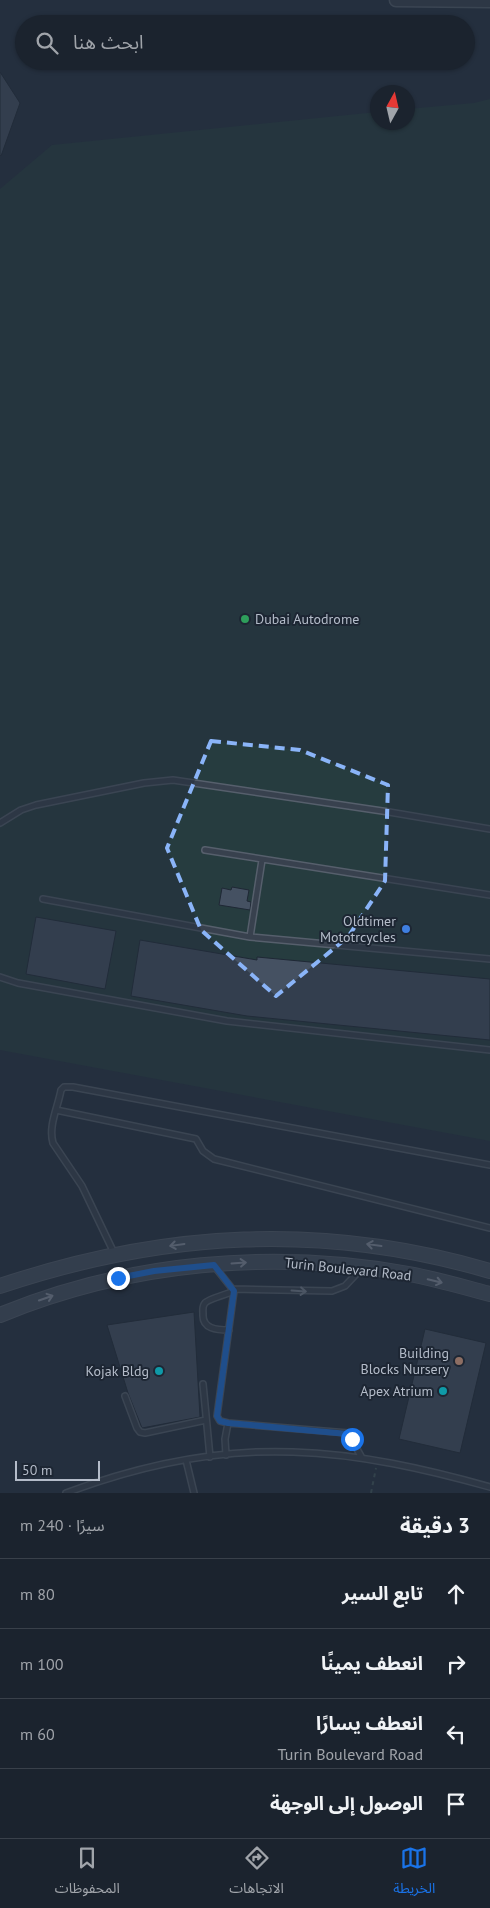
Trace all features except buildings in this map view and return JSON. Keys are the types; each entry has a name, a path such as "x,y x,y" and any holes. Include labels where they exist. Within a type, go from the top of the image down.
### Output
{"main road":[{"name":"Turin Boulevard Road","path":"0,1286 72,1265 116,1255 203,1241 287,1238 392,1248 490,1272"},
{"name":"Turin Boulevard Road","path":"0,1315 56,1294 118,1278 154,1271 255,1262 295,1262 409,1274 490,1294"},
{"path":"475,1290 472,1281 474,1277 490,1272"}],"street":[{"path":"396,0 490,2"}],"lane":[{"path":"0,823 21,810 36,805 164,780 490,829"},
{"path":"205,850 490,895"},
{"path":"250,937 262,860"},
{"path":"43,899 250,937 490,959"},
{"path":"0,977 18,983 227,1021 490,1050"},
{"path":"116,1255 82,1186 53,1143 52,1127 61,1090 64,1087 73,1087 490,1165"},
{"path":"56,1110 196,1138 202,1151 214,1159 490,1228"},
{"path":"214,1265 233,1290 217,1416 220,1421 348,1434 362,1458"},
{"path":"229,1330 217,1330 207,1326 203,1320 203,1306 206,1301 233,1290 332,1291 344,1286 363,1268"},
{"path":"203,1384 210,1457"},
{"path":"125,1396 136,1428 140,1432 145,1433 206,1420"},
{"path":"226,1455 225,1439 228,1423"},
{"path":"66,1493 132,1472 186,1460 226,1455 292,1452 378,1460 490,1487"},
{"path":"186,1460 194,1493"}],"path":[{"path":"371,1493 378,1460"}],"highlighted area":[{"path":"211,741 300,750 388,785 385,881 348,937 276,996 201,930 167,848"}],"green space":[{"name":"Dubai Autodrome","path":"490,99 490,1141 0,1050 0,189 52,145 370,113 370,130 415,130 415,108 474,103"}],"place":[{"name":"Dubai Autodrome","path":"245,619"},
{"name":"Oldtimer Mototrcycles","path":"406,929"},
{"name":"Building Blocks Nursery","path":"459,1361"},
{"name":"Kojak Bldg","path":"159,1371"},
{"name":"Apex Atrium","path":"443,1391"}],"route":[{"path":"118,1278 188,1266 214,1265 234,1291 217,1416 220,1421 348,1434 352,1439"}]}
